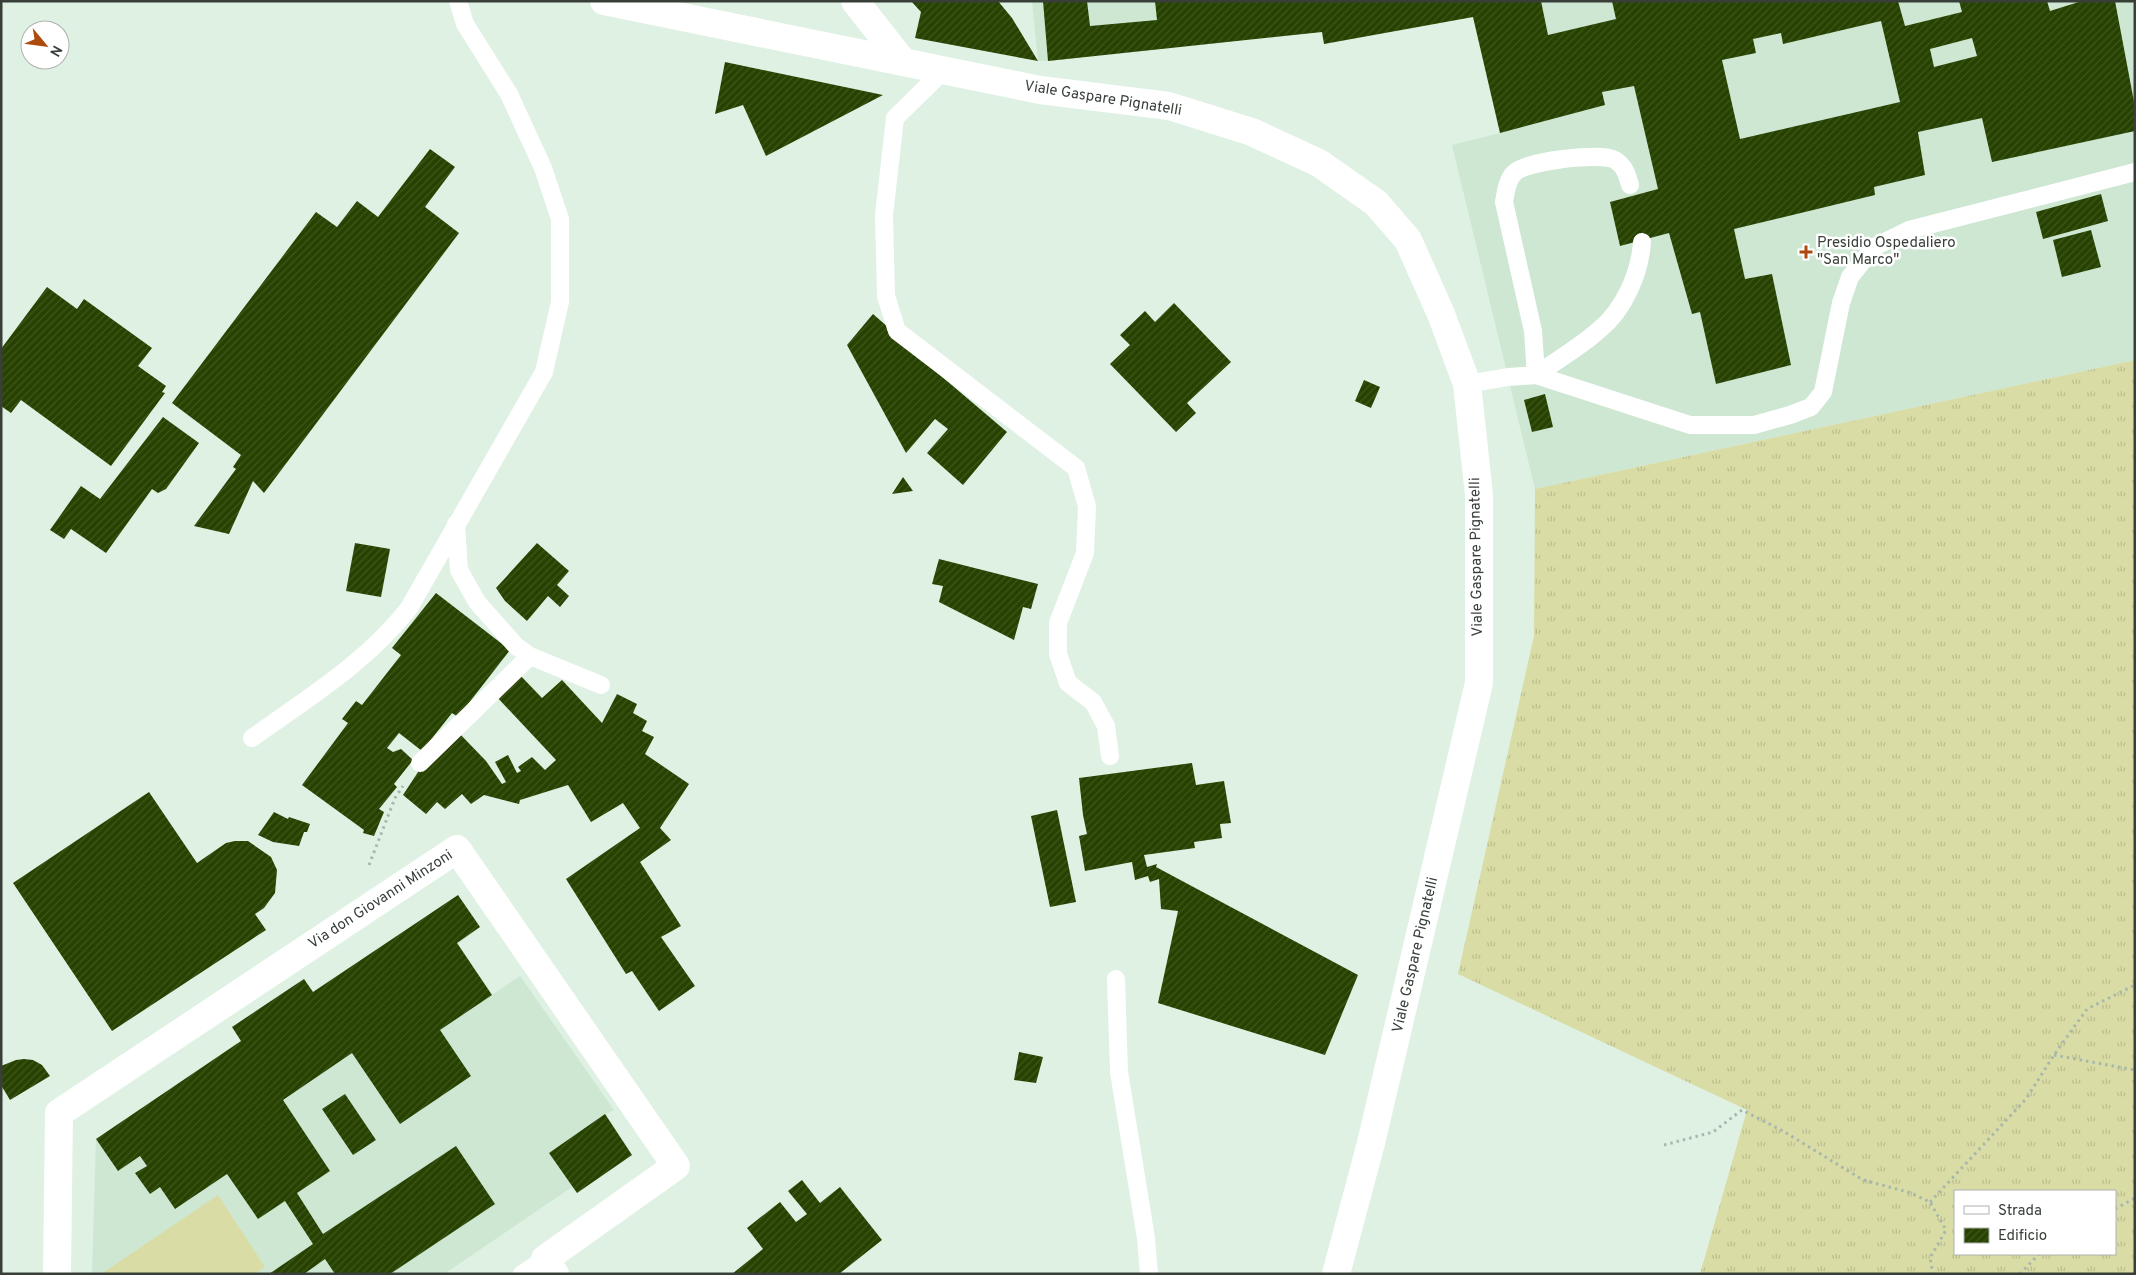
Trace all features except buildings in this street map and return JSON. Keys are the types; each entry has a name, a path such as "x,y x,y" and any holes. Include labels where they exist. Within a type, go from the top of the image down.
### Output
{"street":[{"name":"Viale Gaspare Pignatelli","path":"604,1 1040,90 1169,106 1252,132 1319,163 1376,203 1408,240 1441,314 1467,384 1479,495 1479,683 1371,1143 1336,1274"},
{"path":"855,1 903,62"},
{"name":"Via don Giovanni Minzoni","path":"57,1274 60,1113 457,849 676,1166 550,1266"}],"lane":[{"path":"252,738 353,666 391,632 409,608 544,372 560,302 560,219 543,168 509,94 465,24 458,1"},
{"path":"944,70 895,118 884,215 886,296 897,331 1076,468 1087,506 1086,554 1058,623 1058,654 1068,683 1093,702 1106,726 1110,756"},
{"path":"1536,374 1533,331 1504,202 1507,185 1515,172 1531,165 1596,156 1614,159 1625,169 1630,186"},
{"path":"1467,384 1536,374 1690,425 1754,425 1790,415 1811,408 1823,392 1841,303 1850,277 1874,247 1909,230 2135,172"},
{"path":"1536,374 1601,330 1618,309 1632,283 1641,254 1642,242"},
{"path":"456,524 459,570 477,602 516,646 530,656 601,685"},
{"path":"420,764 530,656"},
{"path":"1116,979 1119,1072 1146,1238 1149,1274"},
{"path":"522,1274 550,1266"}],"path":[{"path":"366,910 363,882 380,836 395,798 420,764"},
{"path":"1930,1202 2026,1099 2054,1055 2087,1009 2135,985"},
{"path":"2054,1055 2135,1070"},
{"path":"1664,1145 1713,1132 1742,1110 1783,1131 1863,1180 1908,1192 1930,1202 1946,1230 1930,1258 1933,1274"},
{"path":"2116,1208 2135,1198"},
{"path":"2020,1274 2038,1255"}],"shaded area":[{"name":"Presidio Ospedaliero \"San Marco\"","path":"1032,1 2135,1 2135,360 1535,489 1452,145 1500,133 1473,17 1324,44 1322,32 1038,61"},
{"path":"458,895 480,927 458,944 492,995 520,976 614,1110 606,1114 632,1155 577,1193 572,1187 444,1274 92,1274 96,1139 241,1041 232,1027 304,979 313,992"}],"green space":[{"path":"2135,360 2135,1274 1700,1274 1747,1110 1458,974 1534,636 1535,489"},
{"path":"218,1195 265,1267 255,1274 101,1274"}],"place":[{"name":"Presidio Ospedaliero \"San Marco\"","path":"1806,252"}]}
